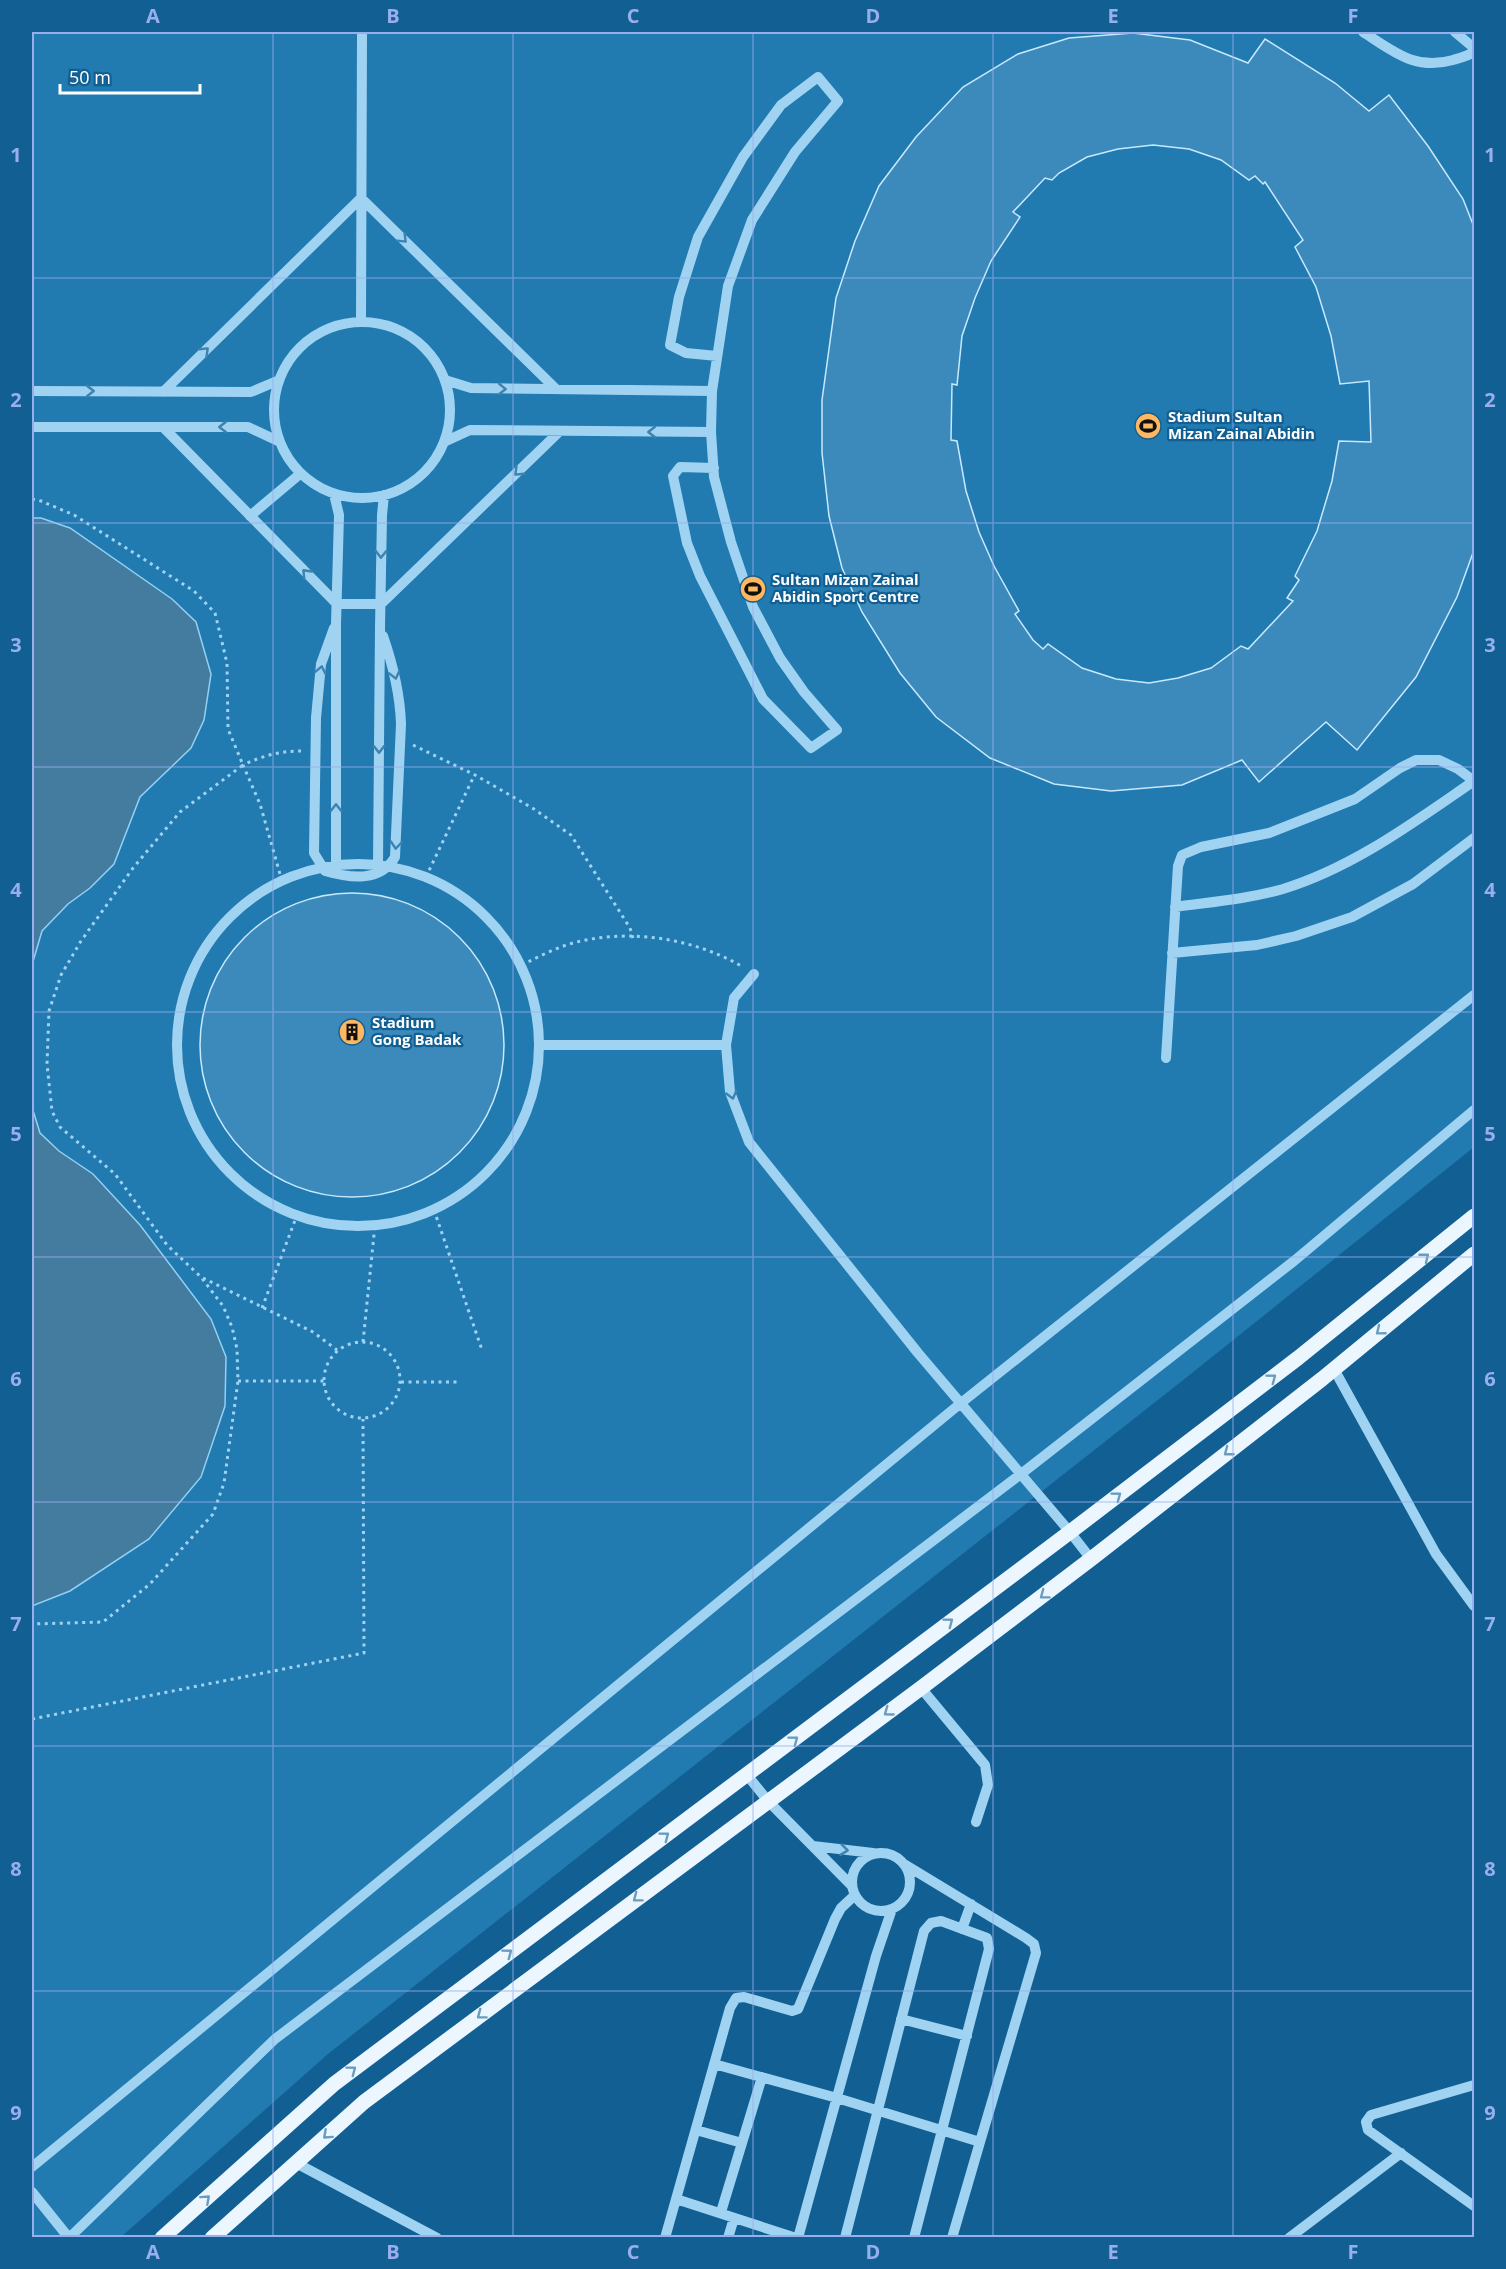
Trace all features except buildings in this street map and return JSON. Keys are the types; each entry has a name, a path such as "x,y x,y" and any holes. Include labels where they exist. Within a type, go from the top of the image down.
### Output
{"main road":[{"path":"162,2238 334,2084 1071,1532 1298,1358 1474,1216"},
{"path":"213,2238 364,2102 921,1688 1090,1559 1334,1369 1474,1254"}],"street":[{"path":"361,321 362,32"},
{"path":"1363,32 1404,57 1426,64 1445,62 1474,50 1455,32"},
{"path":"714,468 680,467 673,476 687,543 700,576 763,699 811,748 837,730 804,692 780,658 753,607 731,542 714,468 711,432 712,391 728,286 752,220 795,152 838,101 818,76 781,105 743,157 698,237 679,297 670,345 686,353 717,356"},
{"path":"361,198 556,389"},
{"path":"163,392 361,198"},
{"path":"361,321 393,328 421,344 435,360 445,380 450,400 450,422 444,442 434,460 421,476 404,488 368,498 334,494 316,486 300,474 287,459 278,441 272,411 277,381 290,357 309,338 334,326 361,321"},
{"path":"445,380 471,388 712,391"},
{"path":"32,391 251,392 277,381"},
{"path":"32,427 248,427 278,441"},
{"path":"162,427 336,604 381,604 560,431"},
{"path":"444,442 470,430 711,432"},
{"path":"250,516 300,474"},
{"path":"334,494 339,515 336,604 336,866"},
{"path":"378,865 380,627 384,495"},
{"path":"336,624 321,664 316,718 313,844 318,861 325,871 333,873 376,875 390,865 397,849 401,706 396,675 380,627"},
{"path":"1166,1058 1172,953 1175,908 1178,866 1182,855 1201,847 1269,833 1355,799 1400,768 1416,760 1439,760 1458,769 1474,781 1388,839 1334,870 1283,889 1175,908"},
{"path":"1172,953 1257,945 1296,936 1352,917 1413,884 1474,837"},
{"path":"378,865 426,877 465,898 497,928 522,965 534,996 540,1045 540,1064 532,1100 525,1118 506,1151 488,1172 466,1191 434,1210 405,1220 375,1225 335,1225 297,1215 260,1198 228,1172 203,1140 186,1103 177,1063 178,1023 187,983 218,930 247,902 282,881 336,866 378,865"},
{"path":"754,974 734,998 726,1045 730,1092 749,1142 918,1353 1071,1532 1090,1559"},
{"path":"32,2167 961,1403 1474,995"},
{"path":"540,1045 726,1045"},
{"path":"32,2192 69,2238 275,2039 1021,1474 1294,1261 1474,1110"},
{"path":"1334,1369 1436,1554 1474,1606"},
{"path":"921,1688 985,1766 988,1785 976,1822"},
{"path":"747,1775 768,1801 853,1890 860,1902 874,1911 892,1909"},
{"path":"813,1846 891,1855 1034,1944 1036,1953 952,2238"},
{"path":"665,2238 730,2008 736,1998 744,1997 792,2011 798,2009 835,1919 853,1890 852,1876 860,1861 875,1853"},
{"path":"676,2199 797,2238 876,1956 892,1909 905,1898 909,1890 910,1881 904,1864"},
{"path":"962,1929 971,1904"},
{"path":"844,2238 879,2111 924,1931 931,1923 941,1921 987,1938 990,1943 914,2238"},
{"path":"901,2019 967,2036"},
{"path":"714,2064 837,2098 980,2142"},
{"path":"721,2212 762,2077"},
{"path":"1474,2085 1371,2115 1366,2122 1368,2130 1474,2206"},
{"path":"696,2130 742,2143"},
{"path":"1288,2238 1401,2153"},
{"path":"297,2163 437,2238"},
{"path":"728,2238 734,2217"}],"path":[{"path":"32,500 41,501 74,515 194,591 216,613 228,663 228,729 260,804 282,881"},
{"path":"400,739 474,775 534,809 571,835 630,928 633,938"},
{"path":"32,1624 103,1622 150,1584 213,1514 224,1483 238,1381 237,1349 224,1306 201,1277 167,1245 115,1174 60,1127 52,1111 47,1064 49,1011 61,975 81,941 133,868 180,812 243,765 257,758 286,751 315,751"},
{"path":"426,877 474,775"},
{"path":"522,965 572,944 602,937 633,938 669,940 704,948 726,957 754,974"},
{"path":"434,1210 482,1350"},
{"path":"262,1308 297,1215"},
{"path":"363,1342 375,1225"},
{"path":"201,1277 313,1332 338,1350"},
{"path":"363,1342 386,1349 394,1358 401,1382 393,1405 383,1413 363,1419 347,1416 336,1409 328,1398 324,1372 329,1360 338,1350 349,1344 363,1342"},
{"path":"238,1381 324,1381"},
{"path":"401,1382 460,1382"},
{"path":"32,1718 364,1653 363,1419"}],"shaded area":[{"name":"Sultan Mizan Zainal Abidin Sport Centre","path":"32,32 1474,32 1474,1147 1187,1377 328,2054 121,2237 32,2238"},
{"path":"32,518 41,518 70,528 172,599 196,622 211,674 204,720 191,748 140,797 114,864 90,888 68,904 42,931 32,965"},
{"path":"32,1107 40,1133 59,1151 93,1174 140,1225 211,1319 226,1357 225,1406 201,1477 149,1539 70,1591 32,1606"}],"place":[{"name":"Stadium Sultan Mizan Zainal Abidin","path":"1148,426"},
{"name":"Sultan Mizan Zainal Abidin Sport Centre","path":"753,589"},
{"name":"Stadium Gong Badak","path":"352,1032"}]}
